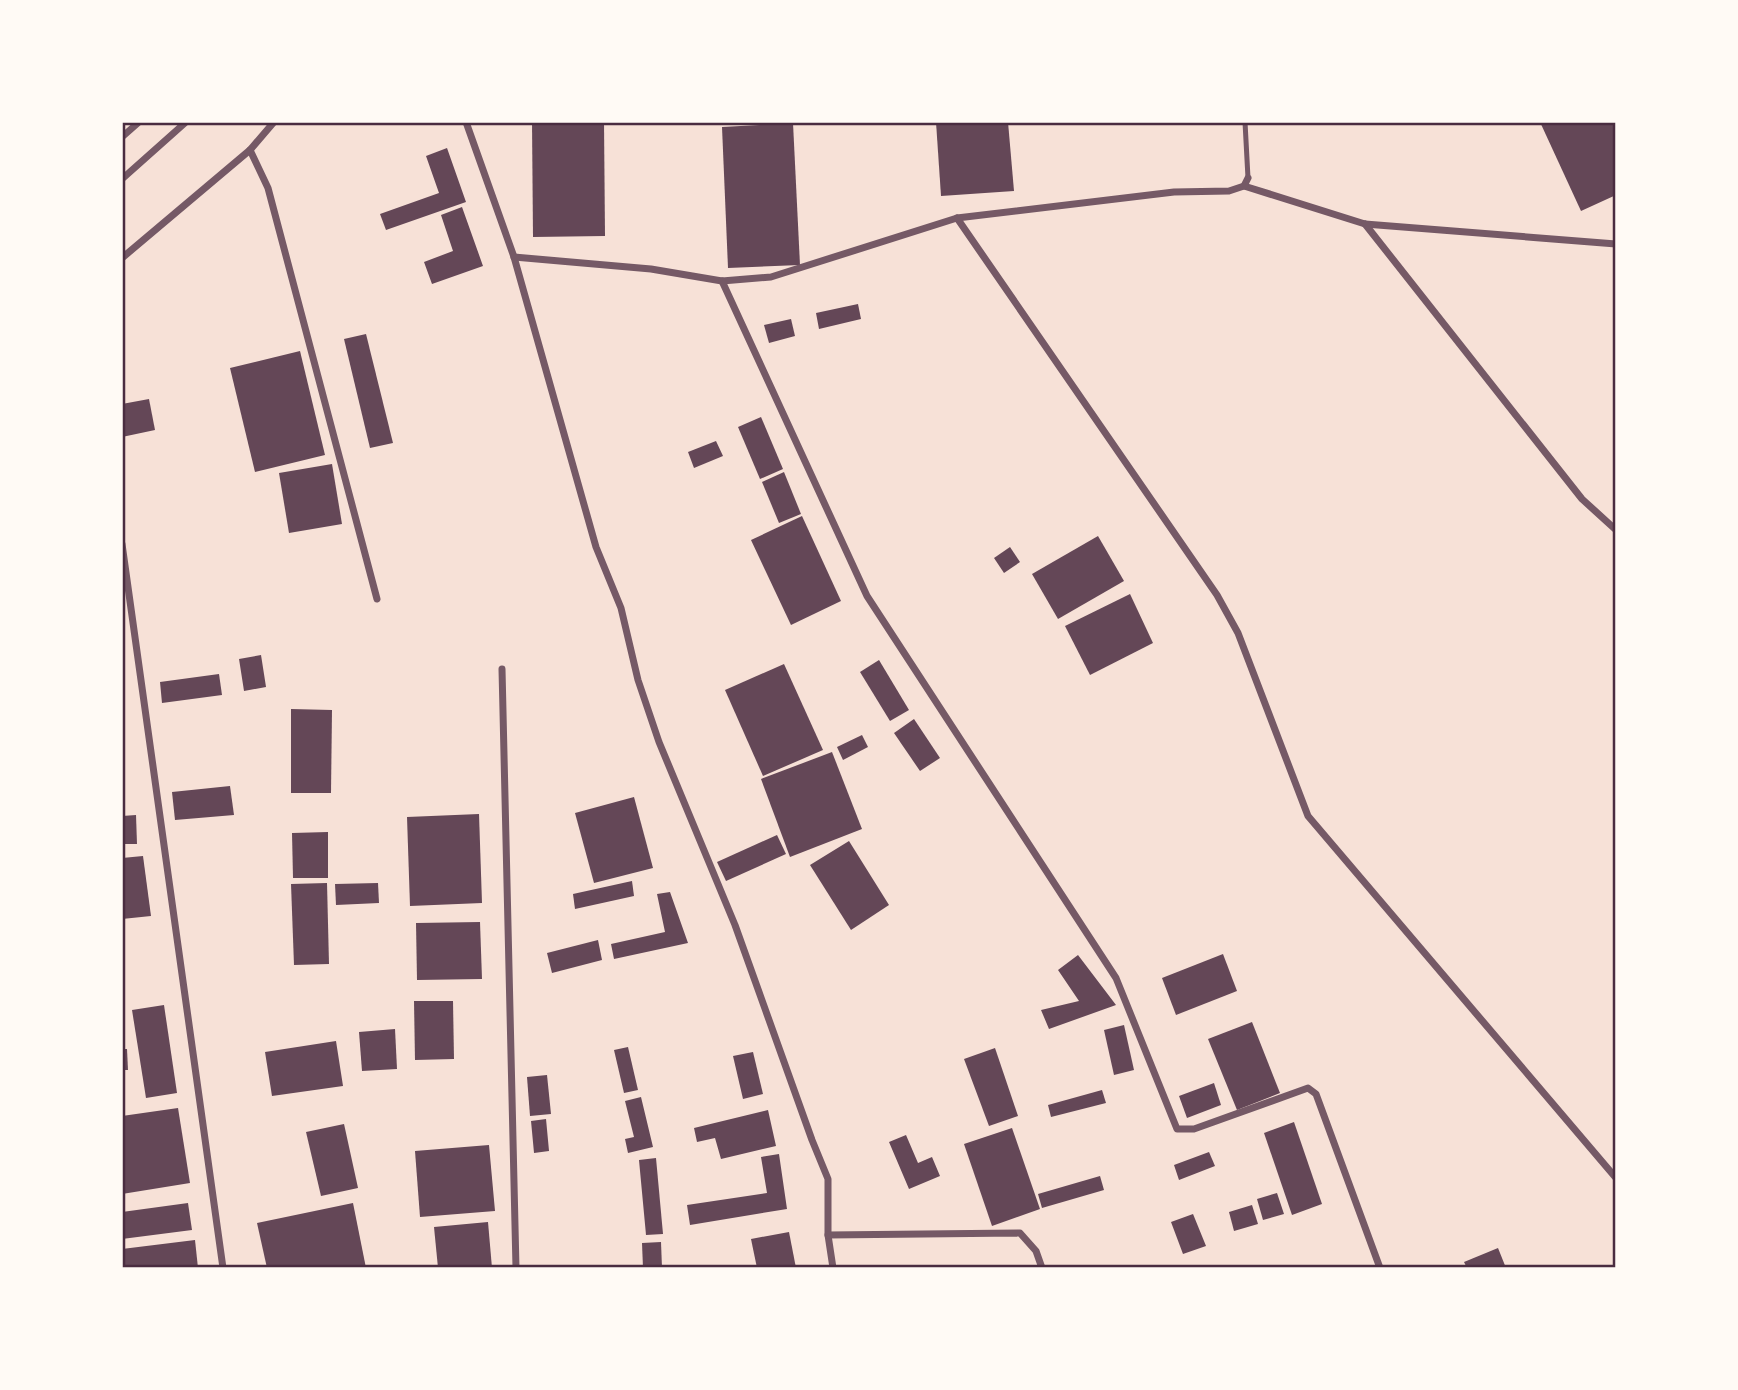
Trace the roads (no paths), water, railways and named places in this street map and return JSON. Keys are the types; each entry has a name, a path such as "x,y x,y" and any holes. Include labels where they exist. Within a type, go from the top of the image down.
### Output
{"street":[{"path":"122,137 139,122"},
{"path":"122,179 186,122"},
{"path":"122,258 250,150 274,122"},
{"path":"466,122 514,257 596,547 621,608 638,680 659,742 735,925 828,1180 828,1236 833,1268"},
{"path":"250,150 268,188 377,599"},
{"path":"1244,186 1248,178"},
{"path":"514,257 651,269 722,281 771,277 957,218 1174,192 1229,191 1244,186 1365,224 1615,244"},
{"path":"957,218 1217,595 1238,632 1308,816 1615,1178"},
{"path":"1365,224 1582,499 1615,530"},
{"path":"722,281 867,596 1116,978 1177,1129 1194,1129 1308,1088 1316,1094 1380,1268"},
{"path":"122,544 223,1268"},
{"path":"502,669 516,1268"},
{"path":"828,1236 1020,1233 1036,1251 1042,1268"}],"lane":[{"path":"1245,122 1248,178"}]}
